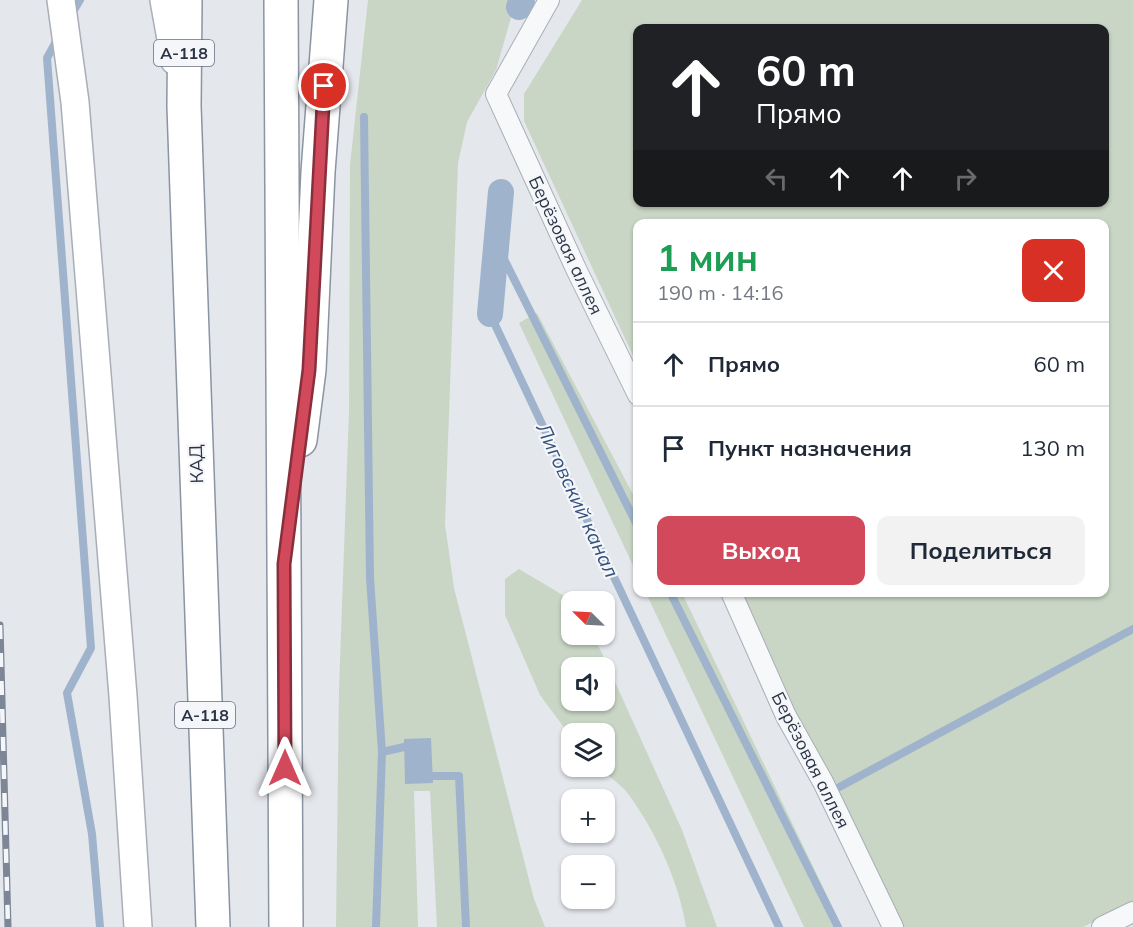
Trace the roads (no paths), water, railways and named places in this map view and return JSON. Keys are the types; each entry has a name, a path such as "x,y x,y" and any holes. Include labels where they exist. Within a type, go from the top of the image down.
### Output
{"highway":[{"name":"КАД","path":"185,0 184,106 213,927"},
{"path":"281,0 286,927"},
{"path":"284,564 309,370 318,172 331,0"}],"main road":[{"path":"60,0 75,102 123,696 138,927"},
{"path":"164,0 184,106"}],"street":[{"name":"Берёзовая аллея","path":"549,0 496,94 584,267 633,383"},
{"name":"Берёзовая аллея","path":"733,597 786,716 823,782 893,927"},
{"path":"1102,927 1133,912"}],"water":[{"path":"431,738 433,783 405,784 404,739"}],"waterway":[{"path":"71,15 80,0"},
{"name":"Лиговский канал","path":"519,7 522,0"},
{"path":"58,38 47,58 91,648 67,693 92,834 100,927"},
{"path":"364,117 370,578 382,752 376,927"},
{"name":"Лиговский канал","path":"490,314 501,192"},
{"path":"496,243 633,517"},
{"name":"Лиговский канал","path":"490,314 779,927"},
{"path":"673,597 838,927"},
{"path":"832,791 1133,629"},
{"path":"382,752 404,747"},
{"path":"432,776 459,776 466,927"}],"railway":[{"path":"0,625 8,927"}]}
